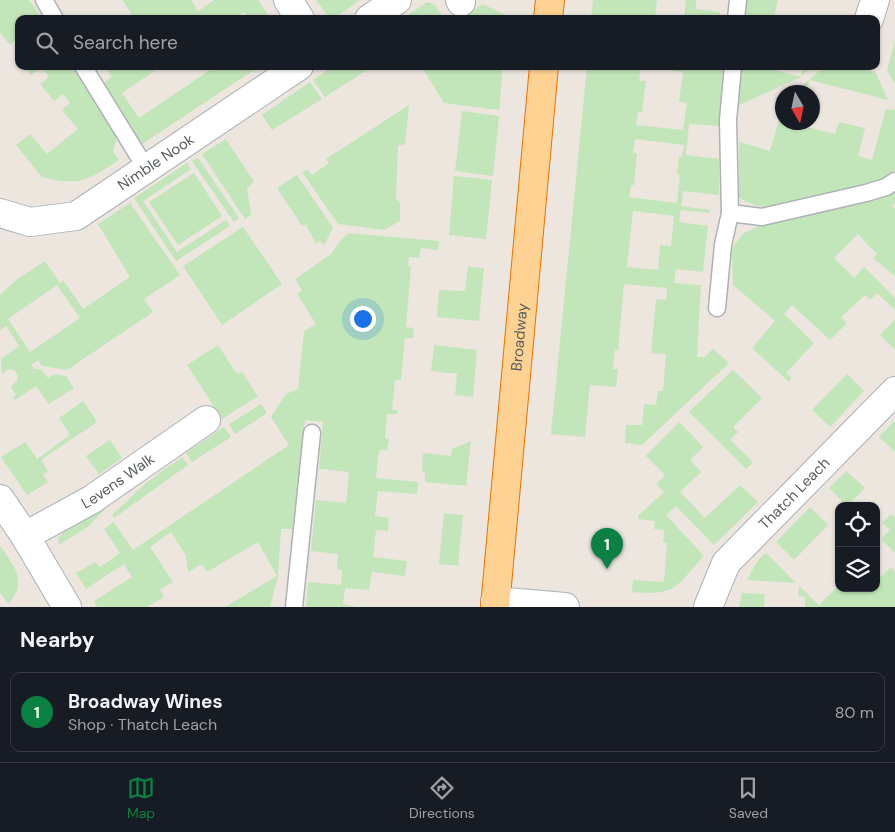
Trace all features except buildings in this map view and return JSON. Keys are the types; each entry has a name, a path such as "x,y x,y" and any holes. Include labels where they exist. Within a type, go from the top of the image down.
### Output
{"highway":[{"path":"548,15 550,0"},
{"name":"Broadway","path":"495,604 544,70"}],"street":[{"path":"288,0 297,15"},
{"path":"375,15 397,0"},
{"path":"870,15 875,0"},
{"name":"Nimble Nook","path":"0,213 30,222 76,216 293,70"},
{"name":"Thatch Leach","path":"708,607 726,563 895,391"},
{"name":"Levens Walk","path":"25,536 90,500 206,420"},
{"path":"0,499 25,536 59,604"},
{"path":"495,604 565,607"}],"lane":[{"path":"44,0 53,15"},
{"path":"736,15 738,0"},
{"path":"85,70 147,170"},
{"path":"717,308 724,245 730,213 728,120 732,70"},
{"path":"730,213 762,217 866,193 886,187 895,181"},
{"path":"294,607 312,433"}],"green space":[{"path":"0,0 29,0 40,15 15,15 15,40 10,45 0,32"},
{"path":"122,0 191,0 198,11 214,0 258,0 268,15 246,15 244,12 240,15 132,15"},
{"path":"316,0 360,0 339,15 327,15"},
{"path":"593,0 657,0 655,15 591,15"},
{"path":"686,0 696,0 696,9 720,12 720,15 684,15"},
{"path":"744,0 778,0 774,15 742,15"},
{"path":"427,2 435,5 441,15 408,15"},
{"path":"483,4 505,15 465,15"},
{"path":"895,41 895,84 887,70"},
{"path":"28,70 38,70 31,75"},
{"path":"44,70 77,70 118,133 113,152 119,160 83,180 66,181 42,177 16,145 30,134 47,154 78,129 62,110 70,103 63,94 54,101 40,84 49,77"},
{"path":"108,70 156,70 122,93 139,118 210,70 254,70 142,144 102,84 112,77"},
{"path":"327,70 367,70 325,97 313,80"},
{"path":"423,70 503,70 499,110 444,103"},
{"path":"587,70 641,70 639,81 646,81 642,112 638,112 636,125 683,130 687,103 679,102 683,72 666,70 723,70 719,126 689,124 686,155 719,159 719,195 683,191 681,206 710,210 709,213 681,210 679,222 708,226 703,272 676,269 674,283 701,285 697,357 705,357 713,349 729,363 642,445 625,443 626,425 642,425 644,404 656,405 658,391 663,391 666,354 651,353 656,299 666,300 667,288 624,284 618,350 615,350 613,369 618,369 616,387 590,385 585,437 551,434","holes":["635,139 684,145 682,157 679,156 677,174 680,175 677,203 629,197 631,185 634,185 637,153 633,153","633,211 674,216 671,246 660,245 658,270 627,267"]},
{"path":"738,70 777,70 801,77 783,85 775,85 775,89 735,107"},
{"path":"803,70 808,70 801,77"},
{"path":"820,70 865,70 876,73 888,100 809,80 808,85 803,85"},
{"path":"310,82 322,99 272,130 262,115"},
{"path":"409,105 405,144 398,146 396,199 400,202 400,221 384,230 338,224 302,172 307,169 312,175 329,163 326,159"},
{"path":"886,109 895,110 895,170 883,181 773,207 751,204 739,197 739,142 770,151 776,130 819,130 835,134 839,122 865,128 858,156 872,160"},
{"path":"462,111 499,116 493,176 455,171"},
{"path":"226,139 254,182 247,188 251,215 245,219 202,154"},
{"path":"198,158 239,218 234,222 192,161"},
{"path":"187,163 191,169 143,201 177,252 226,220 230,226 176,261 134,198"},
{"path":"194,173 222,216 178,245 149,202"},
{"path":"297,175 333,228 324,245 320,241 316,244 306,225 302,226 277,188"},
{"path":"454,176 492,180 486,239 449,235"},
{"path":"895,192 895,203 892,206 895,209 895,276 873,258 877,254 858,234 834,258 854,278 864,267 895,298 895,310 877,293 870,300 865,295 841,317 847,323 830,340 792,305 784,314 814,343 786,373 792,378 789,382 752,348 775,321 733,285 732,248 744,233 763,224 885,197"},
{"path":"130,203 180,275 144,299 153,312 67,370 42,366 38,360 31,365 34,369 41,369 48,378 55,374 66,376 74,388 49,404 36,386 15,400 13,397 16,395 11,386 16,382 18,376 14,370 8,369 2,374 1,359 19,346 6,326 0,330 0,295 16,280 45,261 60,283 63,280 83,309 130,277 98,224","holes":["57,285 80,318 30,352 8,319"]},
{"path":"243,227 282,284 222,325 183,266"},
{"path":"348,233 439,241 438,250 421,248 419,258 409,257 408,266 411,266 406,327 414,328 413,338 405,338 401,380 395,380 392,410 398,410 397,414 387,414 385,438 389,439 387,450 379,450 376,478 418,482 417,494 378,491 375,516 389,518 388,531 376,530 373,557 407,561 405,576 372,572 369,590 345,588 343,604 356,607 306,607 308,582 341,585 342,570 337,569 338,554 311,551 316,500 346,503 349,472 319,469 323,422 305,420 294,529 281,529 278,576 270,607 225,607 277,576 258,542 207,572 202,564 188,572 186,556 171,532 150,547 173,582 160,590 164,597 147,607 97,607 94,601 132,577 124,564 86,589 76,573 95,562 100,567 120,553 104,529 114,522 133,550 289,445 271,417 286,394 298,389 304,331 316,324 297,294 302,290 295,279 331,254"},
{"path":"468,267 484,268 479,321 437,317 439,290 465,291"},
{"path":"895,319 895,350 880,335"},
{"path":"218,345 237,374 242,372 258,396 222,419 187,365"},
{"path":"434,345 477,350 473,397 455,395 457,374 431,371"},
{"path":"733,370 762,398 733,427 738,432 730,440 753,462 746,469 689,412"},
{"path":"847,374 864,391 830,427 812,410"},
{"path":"83,401 97,422 41,460 48,471 43,474 48,482 27,495 1,457 25,442 37,459 70,435 59,418"},
{"path":"261,404 267,413 235,434 229,424"},
{"path":"895,420 895,452 879,437"},
{"path":"679,422 703,447 690,460 701,472 680,492 704,517 740,485 758,502 714,545 676,506 666,515 704,556 680,582 667,591 632,592 633,580 664,582 667,543 663,542 664,530 654,529 655,521 638,519 638,516 664,492 656,484 665,475 646,456"},
{"path":"224,427 231,437 192,462 186,453"},
{"path":"110,440 122,458 99,474 86,456"},
{"path":"471,441 466,486 425,482 425,472 422,471 423,453 451,456 452,449"},
{"path":"182,457 188,465 114,518 112,515 146,483"},
{"path":"846,471 865,488 851,502 843,502 829,488"},
{"path":"119,494 89,526 59,545 58,539 63,533 60,527"},
{"path":"810,507 828,525 794,560 776,542"},
{"path":"444,513 463,515 458,566 439,564"},
{"path":"891,514 895,517 895,553 881,539 890,530 882,523"},
{"path":"0,546 14,567 18,581 18,588 8,604 0,592"},
{"path":"766,553 796,583 747,580 758,560"},
{"path":"891,567 895,572 895,607 805,607 805,597 798,596 799,586 819,605 835,589 835,592 880,592 881,577"},
{"path":"742,593 765,594 764,607 739,607"}],"place":[{"name":"Broadway Wines","path":"607,569"}]}
